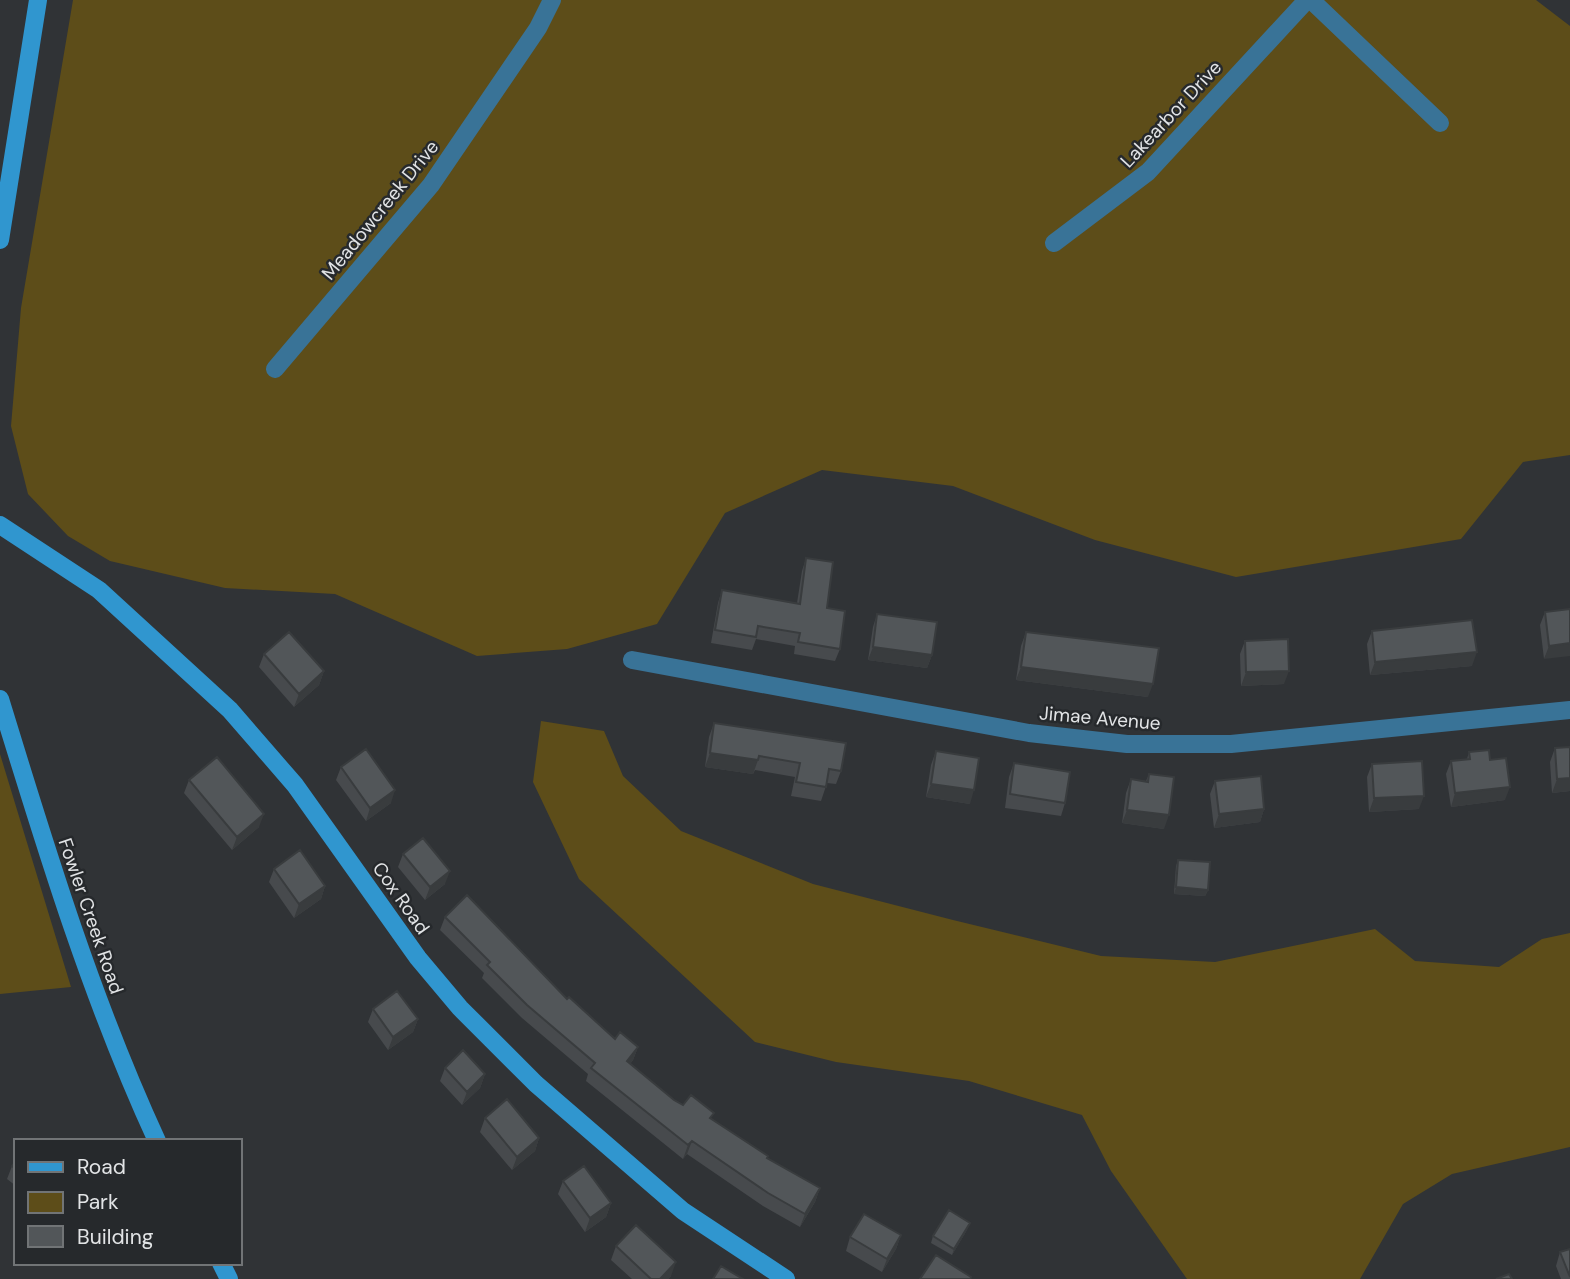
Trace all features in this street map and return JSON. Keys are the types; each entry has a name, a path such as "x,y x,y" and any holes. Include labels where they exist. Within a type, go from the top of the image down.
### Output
{"street":[{"path":"0,240 38,0"},
{"name":"Meadowcreek Drive","path":"275,369 431,185 538,28 552,0"},
{"path":"1309,0 1440,123"},
{"name":"Lakearbor Drive","path":"1054,243 1148,172 1309,0"},
{"name":"Cox Road","path":"0,525 99,590 230,710 295,785 418,958 460,1008 536,1084 683,1211 786,1279"},
{"name":"Jimae Avenue","path":"632,660 1029,733 1127,744 1231,744 1570,710"},
{"name":"Fowler Creek Road","path":"0,699 91,984 124,1069 156,1139"}],"green space":[{"path":"73,0 1536,0 1570,26 1570,455 1523,462 1461,539 1236,577 1095,540 953,486 822,470 725,513 657,624 567,649 477,656 335,594 225,588 110,561 68,536 28,494 11,426 21,308"},
{"path":"541,721 604,731 623,776 681,831 813,884 1101,956 1215,962 1375,929 1415,961 1499,967 1542,939 1570,933 1570,1147 1452,1174 1403,1204 1360,1279 1187,1279 1111,1171 1082,1115 969,1081 836,1062 755,1042 579,879 533,782"},
{"path":"0,754 71,987 0,994"}],"building":[{"path":"806,558 833,562 827,608 845,611 840,649 798,642 800,633 758,626 756,637 715,630 722,590 800,604"},
{"path":"1570,609 1570,643 1549,646 1545,612"},
{"path":"877,614 937,622 932,655 873,647"},
{"path":"1472,620 1477,652 1375,662 1372,631"},
{"path":"289,632 324,671 299,694 264,654"},
{"path":"1026,632 1159,648 1153,684 1021,667"},
{"path":"1288,639 1289,671 1246,672 1245,641"},
{"path":"714,723 846,743 841,771 829,769 826,787 796,782 800,763 759,756 758,760 710,753"},
{"path":"1570,747 1570,778 1557,779 1555,748"},
{"path":"366,749 395,790 370,808 341,767"},
{"path":"1489,750 1490,760 1506,758 1510,787 1455,793 1451,761 1470,759 1469,752"},
{"path":"936,751 979,758 974,790 931,784"},
{"path":"217,757 264,814 237,837 189,780"},
{"path":"1422,761 1424,796 1374,798 1372,764"},
{"path":"1014,763 1070,772 1065,803 1010,794"},
{"path":"1149,774 1174,777 1169,815 1127,810 1131,779 1148,782"},
{"path":"1261,776 1264,809 1219,814 1215,781"},
{"path":"423,838 450,871 430,887 403,854"},
{"path":"300,850 325,886 299,904 274,869"},
{"path":"1178,860 1210,862 1208,890 1176,887"},
{"path":"467,895 567,999 569,997 615,1039 620,1032 638,1047 627,1061 683,1105 691,1095 714,1113 710,1118 768,1156 767,1158 820,1188 805,1214 768,1193 692,1141 688,1145 591,1068 595,1063 527,1005 487,965 490,962 445,917"},
{"path":"397,991 418,1019 393,1037 373,1009"},
{"path":"463,1050 485,1074 467,1092 445,1068"},
{"path":"507,1099 539,1138 517,1157 485,1118"},
{"path":"584,1166 611,1203 590,1218 563,1181"},
{"path":"949,1210 970,1223 954,1249 933,1236"},
{"path":"864,1214 901,1235 887,1259 850,1237"},
{"path":"636,1225 676,1262 660,1279 651,1279 616,1246"},
{"path":"1570,1249 1570,1277 1560,1252"},
{"path":"936,1255 971,1277 970,1279 920,1279"},
{"path":"721,1266 743,1279 713,1279"},
{"path":"1509,1274 1512,1279 1496,1279"}]}
